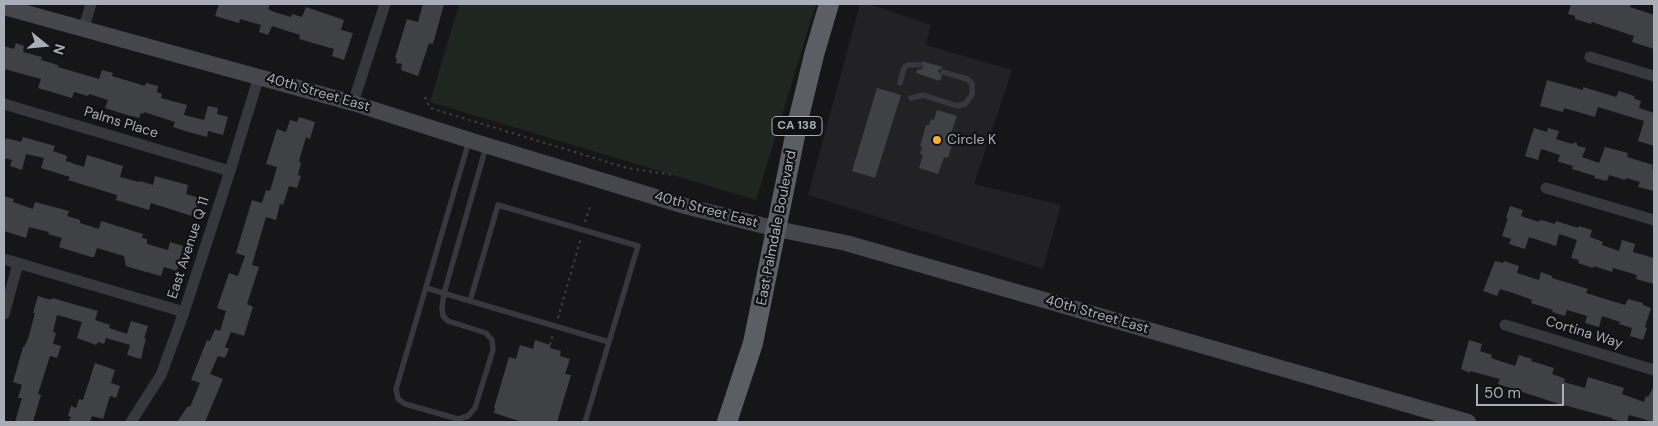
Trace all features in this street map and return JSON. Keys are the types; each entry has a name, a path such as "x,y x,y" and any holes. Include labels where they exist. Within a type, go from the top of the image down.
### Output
{"highway":[{"name":"East Palmdale Boulevard","path":"727,422 753,343 798,121 829,4"}],"main road":[{"name":"40th Street East","path":"4,7 353,103 685,206 855,246 1468,422"}],"street":[{"path":"82,30 91,4"},
{"path":"353,103 384,4"},
{"path":"1590,57 1654,76"},
{"name":"East Avenue Q 11","path":"131,422 161,374 184,312 259,76"},
{"name":"Palms Place","path":"4,104 230,171"},
{"path":"1546,188 1654,220"},
{"path":"4,259 184,312"},
{"path":"4,314 18,264"},
{"name":"Cortina Way","path":"1505,325 1654,370"}],"lane":[{"path":"900,83 904,68 908,65 919,65"},
{"path":"912,98 923,95 957,106 965,104 972,95 972,84 967,79 943,72"},
{"path":"469,140 396,390 398,399 405,404 458,419 468,416 475,408 493,350 492,340 486,333 448,321 443,316 442,308 444,293 487,145"},
{"path":"470,301 498,205 638,246 585,422"},
{"path":"426,288 609,342"}],"path":[{"path":"425,97 430,108 627,168 674,175"},
{"path":"550,345 590,207"}],"shaded area":[{"path":"459,4 816,4 756,200 430,102"},
{"path":"860,4 869,4 931,25 926,45 1012,70 974,184 1061,205 1043,269 808,195"}],"building":[{"path":"219,4 270,4 268,9 271,11 291,17 292,14 302,17 306,7 344,20 341,30 353,33 344,60 332,56 334,49 299,39 300,35 272,26 268,35 259,32 261,25 240,19 239,23 215,16"},
{"path":"423,4 444,4 433,44 429,43 418,76 401,70 402,64 396,63 397,59 395,58 407,19 418,22"},
{"path":"1571,4 1631,4 1630,7 1654,15 1654,49 1632,42 1634,36 1592,22 1591,24 1575,19 1575,16 1568,14"},
{"path":"16,43 24,46 23,52 42,57 41,60 58,65 58,67 99,79 102,70 113,73 112,76 145,86 146,83 158,86 157,92 162,94 161,98 187,105 184,115 204,120 208,106 218,108 217,114 228,117 223,135 208,131 207,137 185,131 173,127 175,122 144,112 143,114 141,113 139,118 127,115 105,108 108,100 89,94 88,96 74,92 72,98 38,88 41,79 4,69 4,46 14,49"},
{"path":"921,61 943,67 938,71 942,76 940,81 916,73 917,70 923,67"},
{"path":"1547,80 1583,90 1583,87 1616,97 1619,91 1634,96 1635,99 1641,101 1639,108 1654,113 1654,146 1638,141 1644,121 1598,107 1595,117 1564,108 1563,112 1540,106"},
{"path":"877,88 901,95 875,178 852,171"},
{"name":"Circle K","path":"937,110 957,116 951,133 955,135 948,158 944,157 938,174 919,168 923,155 920,154 922,147 920,146 926,125 929,125 931,119 934,120"},
{"path":"299,117 315,122 310,139 306,137 299,161 301,163 298,175 301,176 297,188 289,186 283,205 280,204 276,220 266,217 252,265 259,267 247,304 253,307 244,336 231,332 225,347 229,349 225,358 218,356 210,374 223,379 205,422 177,422 188,406 190,407 200,383 191,380 207,340 210,341 215,329 220,331 226,311 217,308 229,273 238,276 245,256 236,253 252,200 262,203 266,190 270,191 277,167 266,164 277,129 286,132 290,120 297,122"},
{"path":"1534,128 1547,132 1548,128 1559,131 1556,139 1572,144 1576,142 1578,146 1586,148 1582,157 1599,163 1605,147 1628,153 1627,157 1653,165 1654,191 1638,187 1640,182 1626,178 1625,180 1609,175 1607,181 1594,178 1595,176 1572,169 1573,166 1559,162 1560,155 1541,149 1538,160 1525,156"},
{"path":"23,137 55,146 53,151 67,156 66,161 84,167 87,155 123,166 120,177 153,185 155,176 188,185 186,194 200,198 195,217 151,203 149,210 116,200 117,195 68,180 70,177 41,168 44,158 26,154 22,170 10,166 12,160 4,158 6,138 21,142"},
{"path":"4,196 14,199 13,202 33,209 35,202 69,211 67,216 80,220 80,223 99,229 101,221 143,234 142,238 147,239 147,244 168,250 170,242 183,246 177,271 164,267 161,276 139,270 126,266 124,256 97,248 94,257 91,257 59,247 62,238 48,234 49,232 29,227 26,238 4,231"},
{"path":"1510,206 1523,210 1521,216 1539,222 1541,220 1555,224 1556,221 1592,230 1590,237 1603,242 1602,245 1619,251 1622,240 1635,244 1633,252 1654,258 1654,284 1636,279 1637,276 1634,274 1613,268 1612,272 1578,263 1579,260 1571,258 1577,240 1559,234 1556,246 1529,237 1525,249 1509,244 1511,239 1502,236"},
{"path":"1495,261 1503,263 1504,261 1519,266 1517,273 1539,280 1541,272 1552,276 1552,278 1588,289 1586,293 1625,305 1628,299 1643,303 1643,305 1651,308 1643,340 1630,336 1632,328 1602,316 1599,327 1585,323 1587,316 1567,310 1565,316 1552,312 1553,310 1531,303 1532,300 1500,289 1497,296 1483,291"},
{"path":"38,296 98,311 95,320 110,325 109,328 127,334 131,321 148,326 144,338 146,338 141,359 127,355 130,345 106,338 104,344 98,342 96,345 77,338 82,322 57,315 53,332 56,333 53,344 61,346 57,358 50,356 38,394 41,395 33,422 15,422 22,398 18,398 22,385 13,382 23,347 28,339"},
{"path":"535,340 550,345 550,348 561,351 560,356 570,359 565,374 571,375 557,422 522,422 494,413 509,357 516,359 520,345 533,349"},
{"path":"1469,340 1482,344 1480,351 1492,355 1491,358 1515,366 1519,355 1532,359 1531,361 1554,368 1552,374 1565,379 1564,382 1585,388 1588,377 1624,388 1622,394 1644,402 1654,386 1654,422 1629,415 1627,422 1622,422 1498,384 1500,379 1470,371 1470,373 1461,369"},
{"path":"95,363 115,370 111,383 120,386 116,398 110,396 103,419 92,416 90,422 69,422 71,417 68,416 71,406 76,408 79,399 83,400"}],"place":[{"name":"Circle K","path":"937,140"}]}
